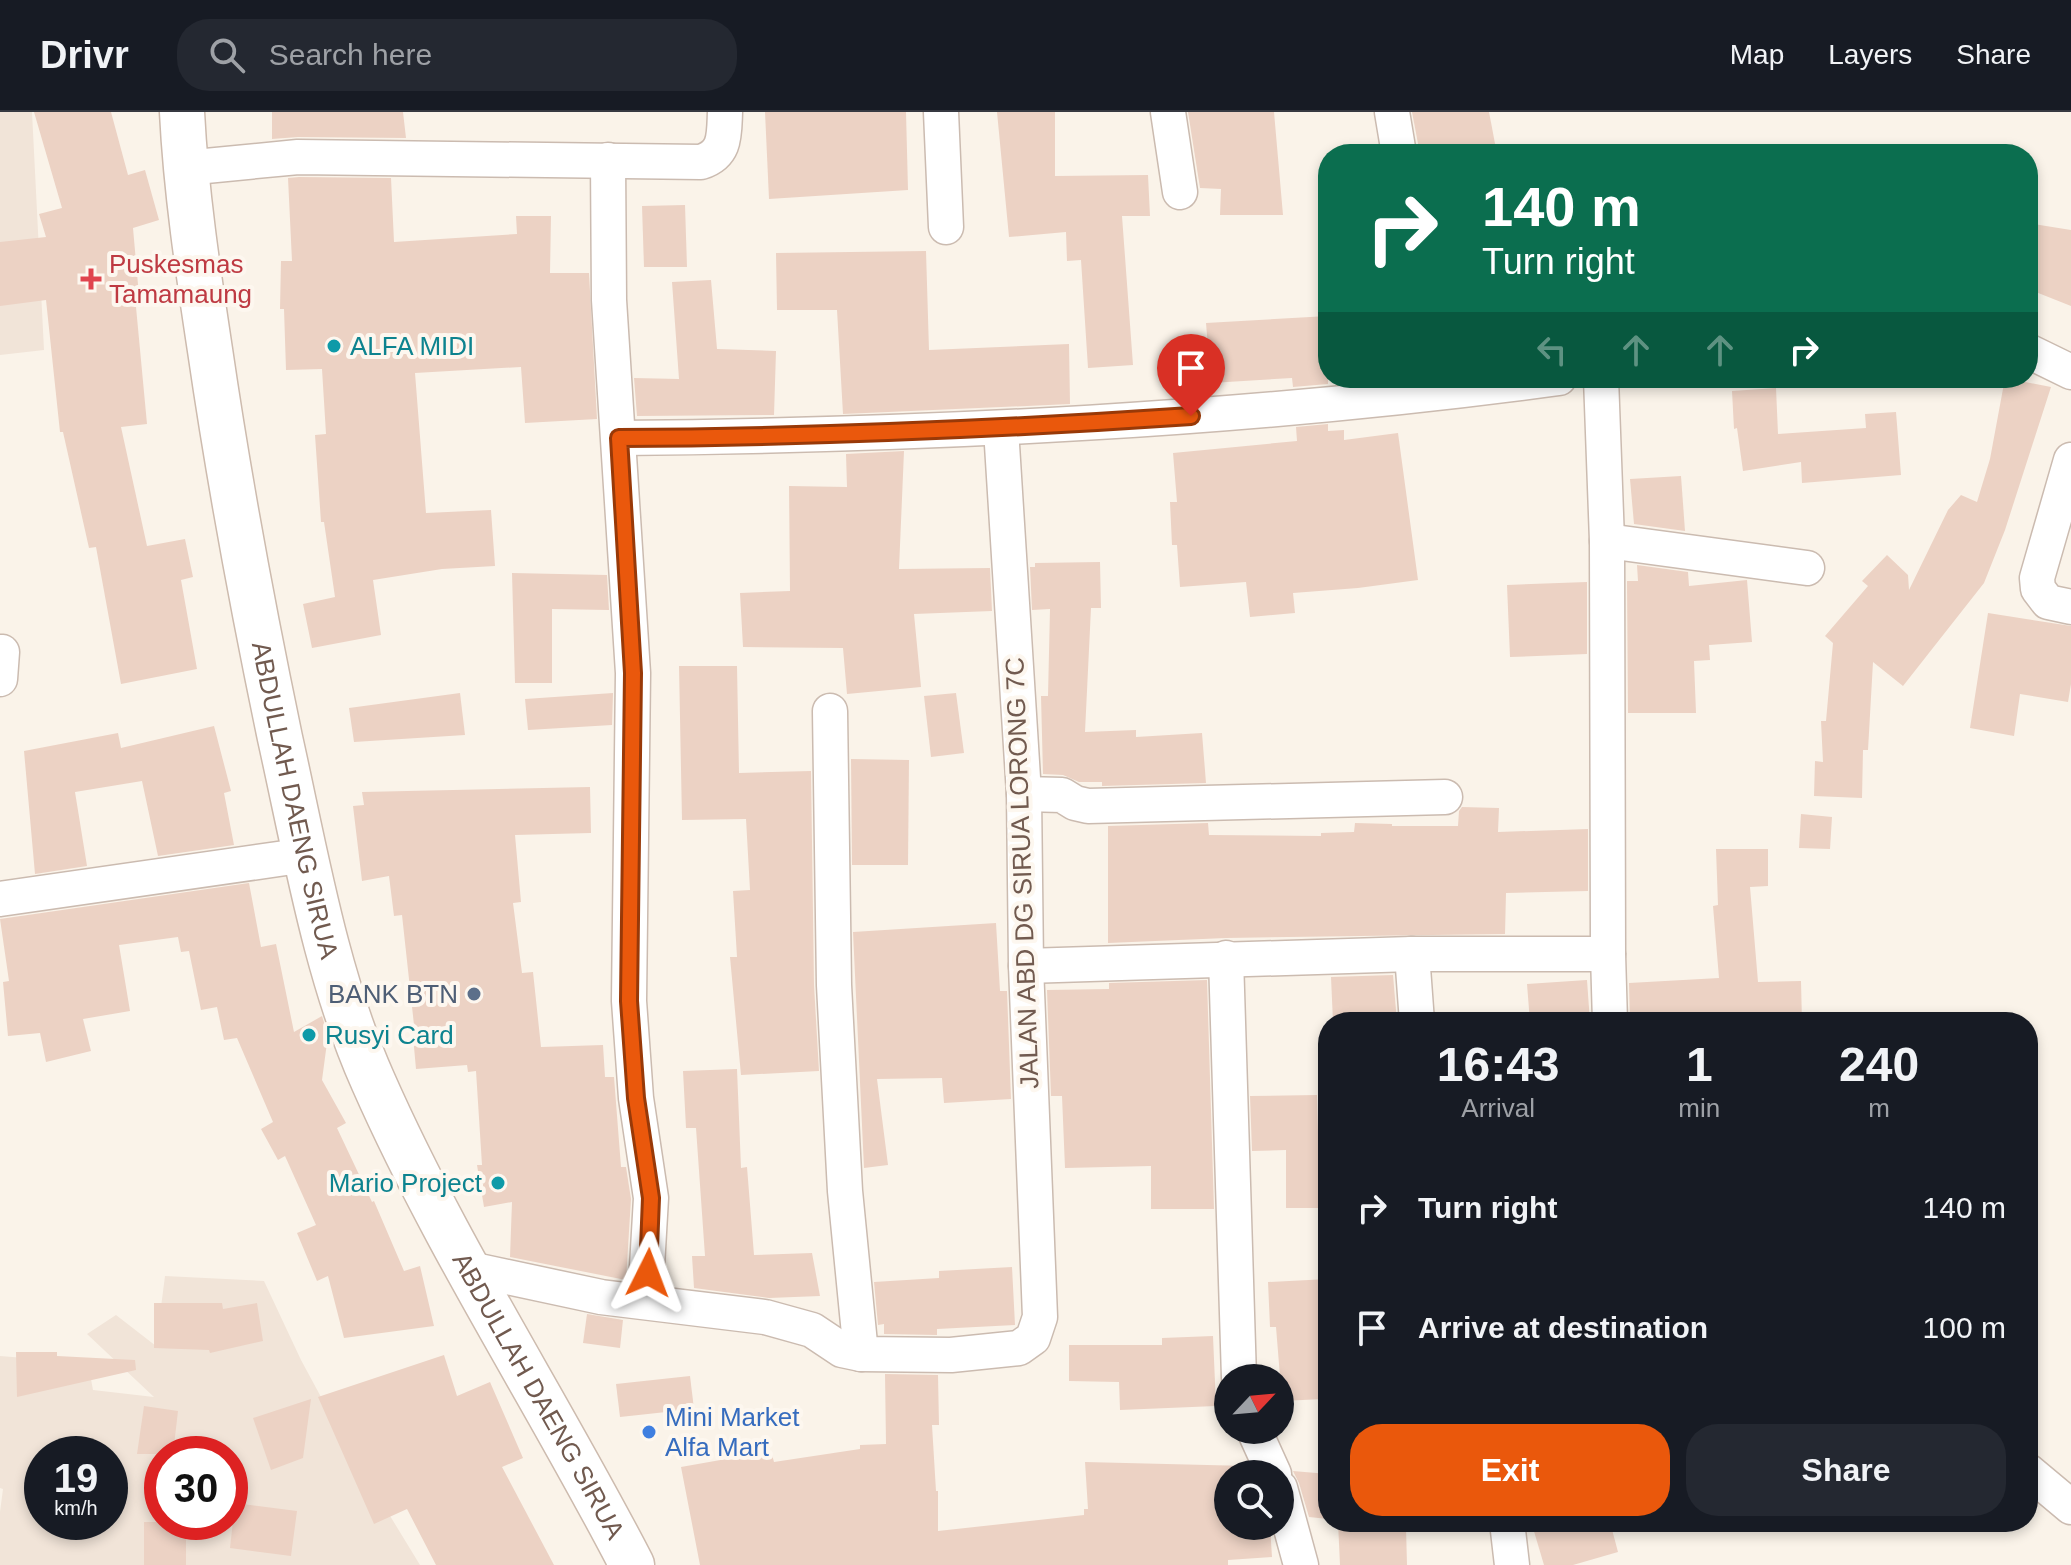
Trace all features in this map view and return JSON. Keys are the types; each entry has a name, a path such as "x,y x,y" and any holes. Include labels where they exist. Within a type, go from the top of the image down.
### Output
{"main road":[{"name":"ABDULLAH DAENG SIRUA","path":"182,112 185,168 226,464 255,622 306,855 348,1014 371,1078 465,1268 599,1501 632,1565"}],"street":[{"path":"185,168 298,157 701,162 717,155 723,144 725,112"},
{"path":"941,112 946,227"},
{"path":"1168,112 1180,192"},
{"path":"1392,112 1397,144"},
{"path":"608,160 609,300 633,673 629,1001 636,1098 651,1198 645,1301"},
{"path":"2038,356 2071,372"},
{"path":"619,438 817,436 1001,429 1285,410 1473,388"},
{"path":"1601,388 1607,541 1610,1012"},
{"name":"JALAN ABD DG SIRUA LORONG 7C","path":"861,1354 951,1355 1019,1348 1033,1338 1040,1317 1026,966 1024,794 1001,429"},
{"path":"2071,460 2037,578 2038,589 2048,602 2071,607"},
{"path":"1607,541 1807,568"},
{"path":"465,1268 601,1297 765,1317 812,1330 842,1350 861,1354 845,1191 834,985 830,711"},
{"path":"1024,794 1062,795 1088,806 1445,797"},
{"path":"0,899 306,855"},
{"path":"1026,966 1412,954 1608,954"},
{"path":"1412,954 1416,1012"},
{"path":"1226,958 1239,1364"},
{"path":"2038,1479 2071,1507"},
{"path":"1508,1532 1512,1565"},
{"path":"1294,1539 1301,1565"}],"shaded area":[{"path":"0,112 32,112 44,350 0,355"},
{"path":"165,1276 264,1281 301,1360 348,1447 420,1565 0,1565 3,1489 0,1488 0,1356 88,1363 93,1390 154,1397 87,1334 116,1315 156,1346"}],"building":[{"path":"34,112 111,112 128,175 145,170 159,220 133,228 140,307 136,307 147,424 121,427 147,546 185,539 193,577 181,580 197,669 121,684 96,547 89,548 63,432 60,432 46,300 0,306 0,242 46,237 39,214 62,208"},
{"path":"272,112 403,112 406,138 272,139"},
{"path":"765,112 906,112 908,190 769,199"},
{"path":"997,112 1055,112 1055,176 1148,175 1150,216 1122,216 1133,365 1088,368 1081,260 1067,261 1066,232 1009,237"},
{"path":"1188,112 1274,112 1283,215 1220,215 1221,189 1200,188"},
{"path":"1412,112 1489,112 1495,144 1418,144"},
{"path":"288,178 391,178 394,242 517,234 516,216 551,216 550,273 589,273 597,419 525,423 521,367 415,373 426,513 491,510 495,566 442,569 373,580 381,635 312,648 303,604 335,597 324,522 321,522 315,435 326,434 322,369 286,370 284,309 280,309 281,261 292,261"},
{"path":"685,205 687,267 644,267 642,206"},
{"path":"2038,225 2071,230 2071,306 2038,293"},
{"path":"926,251 929,350 1069,344 1070,404 843,414 837,310 777,310 776,253"},
{"path":"711,280 717,349 776,351 774,415 637,416 634,378 679,379 672,282"},
{"path":"1318,317 1318,385 1293,387 1292,378 1211,383 1206,323"},
{"path":"2038,384 2051,387 2005,530 1984,583 1903,686 1873,662 1868,750 1863,750 1862,798 1814,796 1815,761 1823,762 1821,721 1826,721 1833,643 1825,636 1868,586 1862,581 1887,555 1908,575 1909,590 1948,510 1961,495 1977,502 1990,459 2003,388 2038,388"},
{"path":"1776,388 1778,434 1866,428 1865,414 1896,412 1901,475 1802,483 1801,462 1743,471 1737,428 1734,429 1732,391"},
{"path":"1328,424 1328,431 1344,430 1344,440 1398,433 1418,580 1293,593 1295,613 1250,617 1246,582 1180,587 1177,545 1172,545 1170,502 1177,502 1173,453 1297,441 1296,427"},
{"path":"904,451 899,569 990,568 992,611 914,614 921,687 847,694 843,648 743,647 740,593 790,591 789,486 847,487 846,454"},
{"path":"1681,476 1685,531 1634,524 1630,479"},
{"path":"1100,562 1101,608 1091,608 1085,732 1136,730 1136,737 1202,733 1206,783 1102,786 1102,782 1079,782 1063,775 1043,774 1041,696 1048,696 1050,609 1032,610 1030,567 1035,567 1035,563"},
{"path":"1637,565 1688,572 1689,586 1747,580 1752,642 1709,645 1710,660 1694,661 1696,713 1628,713 1627,581 1638,581"},
{"path":"512,573 607,575 609,610 552,609 552,683 515,683"},
{"path":"1587,582 1587,654 1510,657 1507,585"},
{"path":"1988,613 2071,626 2068,702 2020,694 2014,736 1970,728"},
{"path":"679,666 737,666 739,773 811,771 814,985 819,1071 741,1075 730,957 737,957 733,891 750,890 746,819 682,820"},
{"path":"460,693 465,735 354,742 349,708"},
{"path":"613,693 612,725 528,730 525,699"},
{"path":"956,693 964,753 931,757 924,696"},
{"path":"214,726 231,791 224,793 234,845 158,856 142,781 75,792 87,866 35,874 24,751 118,733 121,748"},
{"path":"851,759 909,760 908,865 852,865"},
{"path":"590,787 591,833 515,835 521,902 513,903 522,973 533,972 541,1047 603,1045 605,1077 614,1077 621,1167 626,1167 631,1199 626,1280 510,1257 512,1202 484,1207 477,1165 482,1165 476,1071 468,1072 467,1065 416,1069 402,915 394,916 389,876 362,881 353,806 364,805 362,792"},
{"path":"1462,807 1499,808 1498,832 1588,829 1588,891 1506,893 1505,934 1108,943 1108,826 1208,823 1209,835 1321,836 1321,833 1354,832 1355,823 1458,826"},
{"path":"1801,814 1832,817 1830,849 1799,848"},
{"path":"1716,849 1768,849 1768,886 1750,887 1758,982 1801,981 1802,1012 1630,1012 1629,983 1719,978 1713,906 1718,905"},
{"path":"249,883 261,947 276,944 294,1032 322,1016 328,1035 322,1080 346,1123 337,1128 374,1201 404,1271 420,1266 434,1326 344,1338 328,1276 317,1281 297,1233 316,1225 285,1156 278,1160 261,1129 273,1122 237,1038 224,1040 217,1007 201,1010 189,951 181,952 178,937 119,945 130,1011 83,1019 91,1051 46,1062 40,1033 8,1036 3,982 9,981 0,919"},
{"path":"996,923 1000,991 1007,991 1011,1099 944,1103 942,1078 877,1079 888,1165 864,1168 853,932"},
{"path":"1393,975 1396,1012 1333,1012 1331,977"},
{"path":"1207,980 1214,1209 1151,1209 1151,1166 1065,1168 1062,1096 1051,1096 1047,990 1109,989 1109,983"},
{"path":"1587,980 1589,1012 1529,1012 1527,984"},
{"path":"737,1069 741,1168 747,1167 754,1255 812,1253 820,1296 769,1298 694,1288 692,1256 705,1256 696,1128 686,1128 683,1071"},
{"path":"1317,1095 1318,1208 1286,1208 1286,1150 1252,1151 1250,1096"},
{"path":"1012,1267 1015,1325 937,1329 937,1335 884,1334 884,1324 878,1325 874,1282 939,1278 939,1271"},
{"path":"1318,1280 1318,1399 1294,1400 1294,1364 1279,1364 1276,1327 1270,1327 1268,1282"},
{"path":"154,1303 222,1303 223,1309 257,1303 263,1341 210,1353 209,1350 154,1348"},
{"path":"587,1314 623,1320 620,1348 583,1343"},
{"path":"1213,1336 1214,1406 1120,1410 1119,1382 1069,1381 1069,1345 1162,1345 1162,1338"},
{"path":"16,1352 57,1352 57,1356 135,1360 136,1370 17,1397"},
{"path":"444,1355 457,1396 490,1382 523,1458 502,1467 554,1565 436,1565 407,1509 374,1524 318,1397"},
{"path":"885,1374 938,1375 939,1425 932,1425 938,1531 1084,1515 1084,1509 1088,1509 1085,1462 1214,1465 1214,1540 1271,1540 1272,1557 1228,1560 1228,1565 700,1565 681,1467 771,1451 774,1462 860,1449 860,1445 886,1444"},
{"path":"690,1376 694,1409 620,1417 616,1384"},
{"path":"311,1399 303,1458 271,1470 253,1418"},
{"path":"144,1406 178,1411 175,1436 144,1436 144,1454 137,1454"},
{"path":"1294,1471 1318,1473 1318,1518 1309,1517"},
{"path":"248,1505 297,1511 291,1556 230,1548 231,1540 248,1540"},
{"path":"1338,1532 1406,1532 1407,1565 1340,1565"},
{"path":"1534,1532 1613,1532 1618,1552 1573,1565 1544,1565"},
{"path":"144,1540 186,1540 186,1565 144,1565"}],"place":[{"name":"Puskesmas Tamamaung","path":"91,279"},
{"name":"ALFA MIDI","path":"334,346"},
{"name":"BANK BTN","path":"474,994"},
{"name":"Rusyi Card","path":"309,1035"},
{"name":"Mario Project","path":"498,1183"},
{"name":"Mini Market Alfa Mart","path":"649,1432"}],"route":[{"path":"648,1273 651,1198 636,1098 629,1001 633,673 619,438 817,436 1001,429 1191,416"}]}
